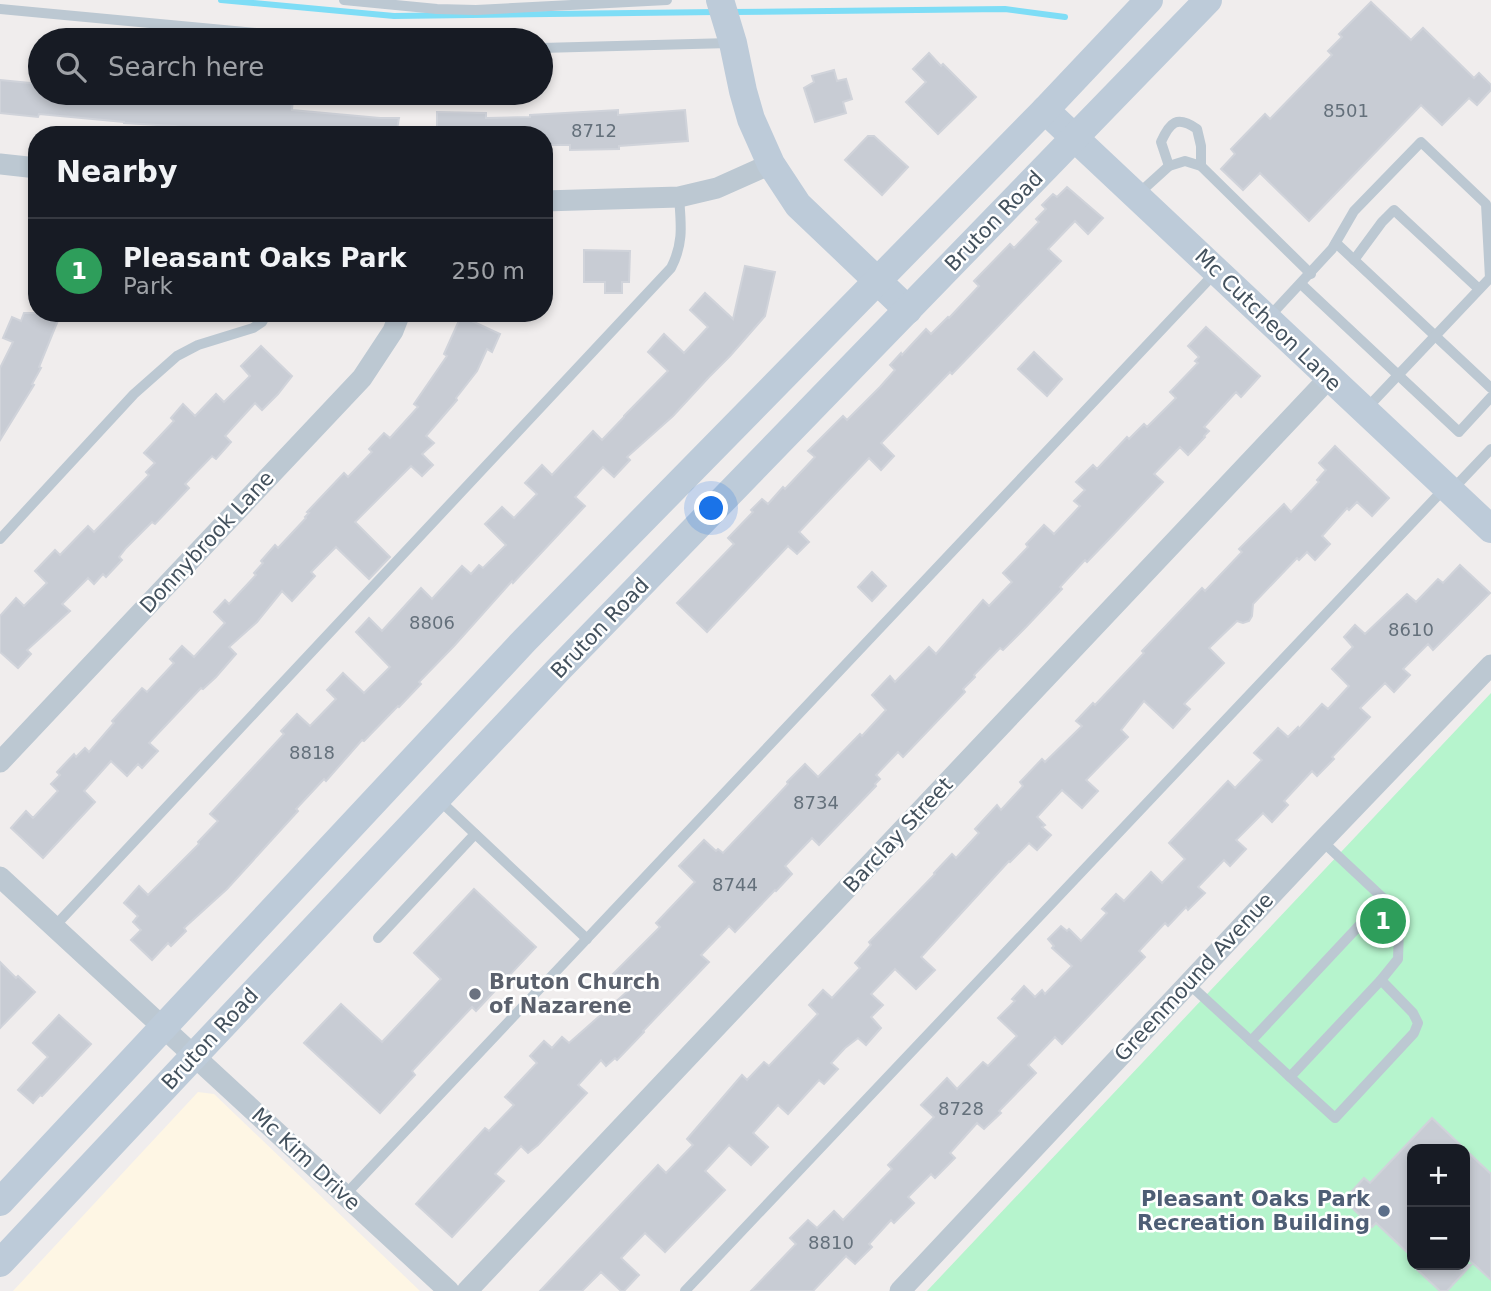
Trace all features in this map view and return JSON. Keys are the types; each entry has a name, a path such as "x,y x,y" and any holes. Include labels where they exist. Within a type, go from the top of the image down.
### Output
{"main road":[{"path":"720,0 751,119 771,164 798,205 908,310"},
{"name":"Bruton Road","path":"0,1202 524,641 1045,110 1149,0"},
{"name":"Bruton Road","path":"0,1263 557,671 1208,0"},
{"name":"Mc Cutcheon Lane","path":"1045,110 1491,529"},
{"path":"524,641 557,671"}],"street":[{"path":"0,164 28,167"},
{"path":"553,201 679,197 717,188 771,164"},
{"name":"Donnybrook Lane","path":"0,762 362,378 396,322"},
{"name":"Barclay Street","path":"467,1291 1329,378"},
{"name":"Greenmound Avenue","path":"900,1291 1491,665"},
{"name":"Mc Kim Drive","path":"0,877 449,1291"}],"lane":[{"path":"344,0 476,10 667,0"},
{"path":"0,9 203,28"},
{"path":"553,47 731,36"},
{"path":"1169,166 1161,142 1167,128 1175,122 1186,122 1197,129 1201,146 1200,166"},
{"path":"1268,319 1336,243 1354,211 1420,142 1486,204 1490,278 1364,412"},
{"path":"1137,195 1169,166 1185,161 1200,166 1311,274"},
{"path":"54,927 671,268 682,236 679,197"},
{"path":"1354,260 1394,209 1479,289"},
{"path":"1336,243 1491,388"},
{"path":"345,1195 1217,271"},
{"path":"1301,284 1459,432 1491,397"},
{"path":"0,539 134,394 177,356 198,345 253,328 262,322"},
{"path":"685,1291 1449,489 1491,449"},
{"path":"438,798 587,939"},
{"path":"378,938 475,834"},
{"path":"1290,1077 1398,959 1399,929 1384,900 1322,841"},
{"path":"1251,1041 1384,900"},
{"path":"1188,983 1335,1118 1414,1033 1418,1023 1413,1013 1381,980"}],"shaded area":[{"path":"198,1092 214,1094 420,1291 13,1291"}],"green space":[{"path":"1491,693 1491,1291 927,1291"}],"building":[{"path":"1371,2 1411,40 1423,28 1474,78 1479,73 1491,85 1491,90 1477,105 1469,98 1442,125 1421,105 1309,221 1260,173 1243,190 1221,169 1235,154 1231,149 1265,114 1270,119 1332,55 1328,51 1342,37 1339,34"},
{"path":"929,53 976,97 938,134 906,102 926,82 913,69"},
{"path":"834,70 837,81 846,79 852,99 843,102 846,113 815,122 804,88 814,82 812,76"},
{"path":"0,80 28,83 28,105 292,105 292,110 399,118 398,126 174,126 0,113"},
{"path":"618,110 618,115 685,110 688,141 619,146 619,149 570,150 570,145 553,145 553,126 437,126 437,112 486,113 486,118"},
{"path":"868,136 874,136 908,167 882,195 845,160"},
{"path":"1067,187 1103,218 1088,234 1075,221 1048,249 1061,261 881,443 894,456 881,470 869,458 799,532 809,542 797,554 788,546 707,632 677,603 734,544 728,538 762,499 768,504 783,487 785,489 815,457 808,451 843,416 847,420 880,387 895,370 890,365 926,329 931,334 949,318 979,286 974,281 1010,244 1014,248 1039,222 1036,219 1046,209 1042,205 1053,194 1057,197"},
{"path":"584,250 630,251 629,282 622,282 622,293 605,293 605,282 584,282"},
{"path":"745,266 775,272 765,316 673,416 627,457 630,460 614,477 603,467 575,497 585,506 513,583 512,581 419,682 421,684 364,741 362,740 326,781 324,779 227,889 184,928 186,931 171,946 168,943 152,960 131,940 141,930 133,922 138,916 124,903 139,886 148,895 199,844 218,821 210,814 284,734 281,731 297,714 310,726 336,699 327,690 343,673 364,693 390,667 356,632 369,618 382,631 421,588 432,599 462,566 471,574 479,565 483,568 506,545 485,524 502,507 514,518 537,494 525,483 542,465 552,475 593,431 602,440 668,371 648,352 664,334 684,353 708,327 690,310 705,293 733,319"},
{"path":"24,313 28,313 28,322 57,322 39,367 41,368 32,384 34,385 0,440 0,368 13,342 3,338 12,317 21,321"},
{"path":"458,322 474,322 500,334 492,352 487,349 477,371 457,400 426,436 434,443 422,454 433,465 422,476 411,466 355,522 390,557 369,579 336,547 311,572 315,576 292,601 282,591 257,622 229,647 236,654 216,677 201,688 149,743 158,751 142,768 138,764 127,776 111,761 84,791 95,802 43,858 11,828 26,811 33,818 58,791 51,784 60,775 57,772 74,754 76,757 85,748 89,752 142,688 147,692 174,663 170,659 182,646 194,657 225,623 214,612 225,600 229,604 256,575 254,573 263,563 261,561 275,545 278,548 344,473 348,477 372,452 369,449 384,433 390,438 418,407 414,404 447,356 444,354"},
{"path":"1206,327 1260,376 1241,397 1236,392 1204,427 1209,431 1188,455 1180,447 1154,474 1163,482 1087,562 1085,560 1026,627 1003,650 1000,648 974,675 963,689 965,692 903,757 898,752 876,775 880,779 876,786 819,845 812,838 785,866 792,874 776,891 735,932 729,926 701,955 709,962 644,1032 617,1060 615,1058 606,1066 601,1060 578,1085 587,1093 538,1145 528,1153 521,1146 495,1174 504,1181 452,1237 416,1204 485,1128 489,1131 514,1105 505,1097 537,1063 530,1056 544,1041 552,1048 562,1037 569,1043 629,990 613,974 660,927 656,923 695,882 679,866 704,840 716,851 718,849 723,853 805,764 818,777 860,734 862,736 886,710 872,695 890,676 895,682 929,647 936,654 983,600 989,606 1012,582 1003,573 1028,547 1026,544 1044,525 1054,534 1080,506 1074,501 1085,490 1076,482 1093,465 1097,469 1127,437 1129,439 1144,424 1147,427 1176,398 1170,392 1198,363 1195,361 1199,357 1188,346"},
{"path":"261,346 292,376 262,410 255,403 225,436 231,442 216,459 212,456 185,484 189,488 155,524 152,522 126,548 119,557 122,560 106,577 103,574 94,584 88,578 62,604 70,611 27,650 31,654 18,668 0,652 0,616 16,598 24,606 47,583 35,571 55,550 60,555 88,526 94,532 149,475 146,472 155,463 144,453 174,421 171,418 183,404 195,416 216,394 224,402 250,376 241,366"},
{"path":"1034,352 1062,379 1047,396 1018,369"},
{"path":"1335,446 1389,498 1372,516 1357,502 1349,510 1347,508 1322,536 1330,544 1315,560 1307,552 1299,560 1297,558 1253,604 1249,621 1237,621 1209,648 1224,663 1184,704 1190,709 1173,728 1144,701 1121,730 1128,737 1086,780 1098,791 1082,808 1062,790 1037,817 1045,825 1042,827 1051,835 1037,850 1029,843 1009,861 921,957 935,970 916,989 895,969 871,994 883,1005 871,1017 881,1028 866,1045 858,1038 845,1048 831,1063 838,1069 824,1084 819,1080 788,1114 778,1105 753,1133 768,1147 751,1165 729,1145 705,1171 725,1190 665,1252 645,1233 621,1258 639,1275 624,1291 601,1272 582,1291 540,1291 658,1165 666,1173 693,1145 687,1139 742,1075 747,1080 764,1062 769,1066 818,1014 809,1005 823,990 832,998 860,968 855,963 871,945 869,942 952,854 956,858 979,833 975,829 997,805 1001,810 1023,786 1020,782 1042,759 1045,762 1082,726 1076,721 1093,703 1095,705 1202,588 1205,591 1242,552 1239,549 1284,504 1291,512 1319,482 1317,480 1326,470 1319,463"},
{"path":"1460,565 1490,593 1433,650 1428,644 1403,669 1410,675 1394,692 1385,683 1360,708 1370,717 1332,757 1334,759 1317,776 1312,771 1284,801 1288,805 1272,822 1263,813 1236,840 1246,849 1230,866 1224,860 1198,887 1205,893 1188,910 1186,907 1168,926 1165,923 1139,951 1145,957 1062,1044 1055,1037 1028,1065 1036,1073 984,1129 977,1123 950,1153 955,1158 935,1178 931,1174 908,1197 914,1203 894,1223 891,1220 869,1244 872,1247 855,1264 846,1256 813,1291 751,1291 796,1244 790,1238 808,1220 817,1228 834,1211 843,1220 892,1169 888,1165 934,1117 921,1105 947,1078 957,1089 983,1062 988,1066 1017,1036 998,1018 1015,1001 1012,999 1024,986 1035,997 1042,990 1045,994 1072,966 1052,948 1054,946 1048,939 1061,926 1067,931 1069,929 1081,941 1107,913 1102,909 1116,894 1124,901 1151,872 1162,883 1185,859 1169,843 1228,781 1235,788 1262,760 1254,753 1278,728 1288,737 1322,704 1328,709 1349,686 1332,669 1353,647 1344,637 1355,625 1365,634 1407,594 1416,602 1438,579 1443,583"},
{"path":"872,572 886,586 872,601 858,587"},
{"name":"Bruton Church of Nazarene","path":"474,889 536,947 476,1011 472,1007 412,1071 415,1075 380,1113 304,1043 341,1004 382,1042 441,979 414,953"},
{"path":"0,962 35,992 0,1028"},
{"path":"59,1015 91,1044 33,1103 18,1090 48,1057 33,1043"},
{"path":"1432,1118 1460,1144 1407,1144"},
{"path":"1407,1144 1407,1252 1376,1223 1372,1227 1344,1200 1364,1178 1370,1183"},
{"path":"1470,1154 1491,1174 1491,1280 1470,1261"},
{"path":"1417,1270 1466,1270 1447,1291 1440,1291"}],"waterway":[{"path":"221,0 394,16 717,12"},
{"path":"731,12 1005,9 1065,17"}],"place":[{"name":"Pleasant Oaks Park","path":"1383,921"},
{"name":"Bruton Church of Nazarene","path":"475,994"},
{"name":"Pleasant Oaks Park Recreation Building","path":"1384,1211"}]}
